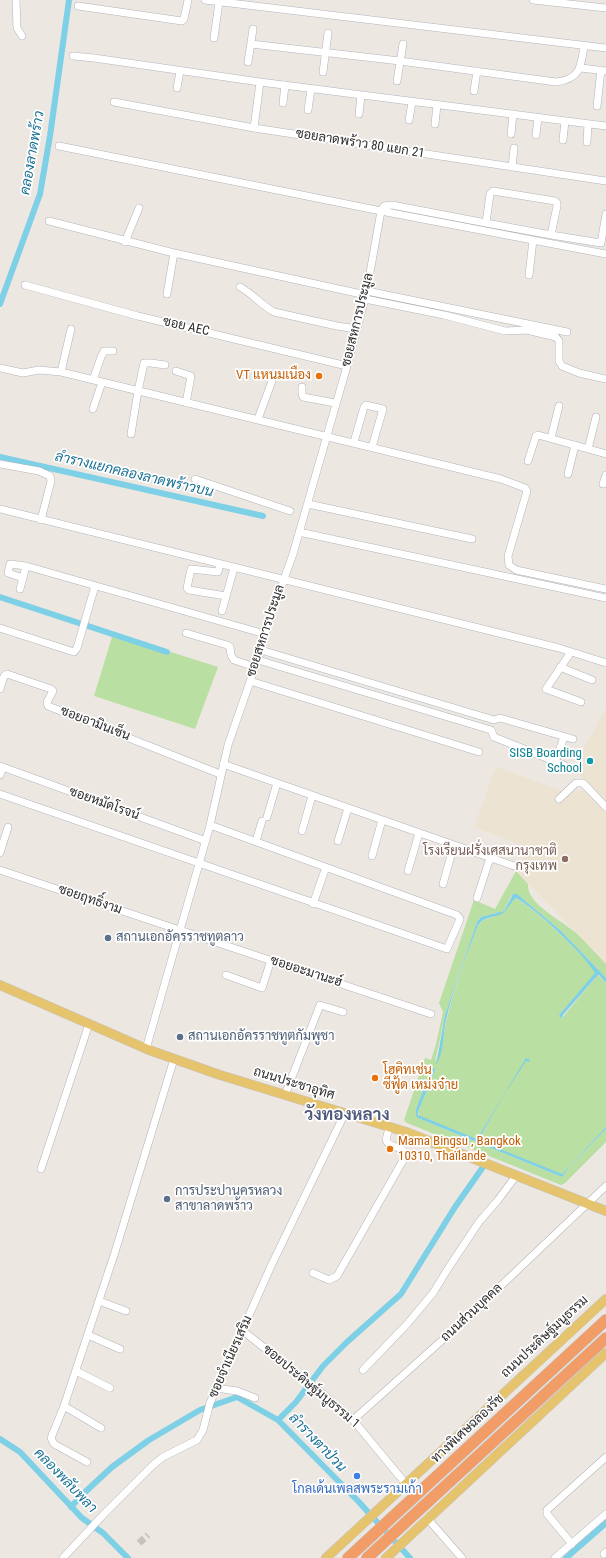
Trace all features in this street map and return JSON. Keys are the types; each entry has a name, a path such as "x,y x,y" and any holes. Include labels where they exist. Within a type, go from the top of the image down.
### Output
{"highway":[{"name":"ทางพิเศษฉลองรัช","path":"348,1558 606,1320"},
{"name":"ทางพิเศษฉลองรัช","path":"367,1558 606,1338"}],"main road":[{"name":"ถนนประชาอุทิศ","path":"0,985 146,1049 285,1095 390,1127 606,1211"},
{"name":"ถนนประดิษฐ์มนูธรรม","path":"326,1558 606,1299"},
{"path":"386,1558 427,1518 606,1353"}],"street":[{"path":"16,0 16,28 22,36"},
{"path":"78,6 182,21 188,0"},
{"path":"206,0 606,48"},
{"path":"534,0 606,8"},
{"path":"214,38 219,2"},
{"path":"248,62 253,29"},
{"path":"323,72 328,33"},
{"path":"251,44 400,60 556,82 570,79 575,76 581,68 584,46"},
{"path":"398,81 402,44"},
{"path":"73,56 311,89 606,126"},
{"path":"581,68 603,71 597,106"},
{"path":"177,88 180,71"},
{"path":"474,91 478,71"},
{"path":"254,128 260,82"},
{"path":"283,103 285,85"},
{"path":"308,110 311,89"},
{"path":"359,114 361,95"},
{"name":"ซอยลาดพร้าว 80 แยก 21","path":"114,102 254,128 606,181"},
{"path":"409,120 412,102"},
{"path":"435,124 437,105"},
{"path":"511,134 513,114"},
{"path":"536,135 538,118"},
{"path":"563,140 565,121"},
{"path":"586,142 588,124"},
{"path":"59,146 381,211 606,254"},
{"path":"512,167 514,148"},
{"path":"486,223 490,194 494,190 555,201 557,206 551,235"},
{"path":"381,211 384,206 392,205 603,244 606,214"},
{"path":"124,242 139,208"},
{"name":"ซอยสหการประมูล","path":"146,1049 206,841 220,774 228,745 258,660 265,634 300,532 335,403 347,366 366,295 381,211"},
{"path":"49,221 174,254 366,295 567,332"},
{"path":"529,275 533,240"},
{"path":"167,294 174,254"},
{"name":"ซอย AEC","path":"25,285 138,316 347,366"},
{"path":"240,287 250,292 267,308 274,312 357,329"},
{"path":"366,295 506,330 527,330 556,337 560,341 560,361 562,366 579,373 606,379"},
{"path":"61,372 71,329"},
{"path":"93,380 104,352 114,351"},
{"path":"131,434 144,363 165,365"},
{"path":"0,368 23,373 39,370 61,372 186,403 372,446 501,479 525,488 527,491 508,556 509,565 516,570 606,589"},
{"path":"176,371 191,376 186,403"},
{"path":"258,419 272,381"},
{"path":"93,409 102,382"},
{"path":"302,387 303,397 335,403"},
{"path":"354,442 364,407 368,405 383,409 372,446"},
{"path":"551,438 559,406"},
{"path":"588,448 596,417"},
{"path":"528,461 536,436 551,438 606,454"},
{"path":"568,474 575,445"},
{"path":"0,464 39,471 50,476 51,481 41,520"},
{"path":"603,484 606,475"},
{"path":"195,479 290,511"},
{"path":"308,504 472,539"},
{"path":"0,509 571,652 606,663"},
{"path":"300,532 606,598"},
{"path":"23,578 9,574 9,565 11,563 265,634"},
{"path":"220,564 218,572 191,569 187,588 189,590 226,596"},
{"path":"20,588 26,566"},
{"path":"222,611 234,568"},
{"path":"0,628 72,652 77,648 95,586"},
{"path":"186,633 227,645 230,647 230,655 234,660 255,667"},
{"path":"261,650 340,675 494,720 500,718 573,739"},
{"path":"571,652 546,689 581,702"},
{"path":"258,660 491,730"},
{"path":"291,670 294,660"},
{"path":"560,667 592,680"},
{"name":"ซอยอามินเซ็น","path":"0,689 4,676 7,674 51,689 53,691 46,702 48,706 220,774"},
{"path":"338,684 340,675"},
{"path":"250,681 479,752"},
{"path":"419,708 421,698"},
{"path":"494,720 491,730 494,737 564,765"},
{"path":"555,762 564,736"},
{"path":"223,764 514,866"},
{"path":"0,775 1,766"},
{"name":"ซอยหมัดโรจน์","path":"1,766 206,841"},
{"path":"558,799 576,783 580,782 583,783 606,807"},
{"path":"256,841 277,783"},
{"path":"0,794 446,950 460,919 457,914 210,824"},
{"path":"302,831 312,796"},
{"path":"338,841 348,808"},
{"path":"372,856 382,820"},
{"path":"0,852 8,827"},
{"path":"408,871 419,833"},
{"path":"443,884 454,845"},
{"path":"477,898 490,858"},
{"path":"313,904 326,867"},
{"name":"ซอยฤทธิ์งาม","path":"0,870 181,931"},
{"name":"ซอยอะมานะฮ์","path":"181,931 431,1014"},
{"path":"226,975 262,988 270,960"},
{"path":"285,1095 320,1005 343,1012"},
{"path":"41,1169 89,1024"},
{"path":"88,1462 54,1444 51,1441 53,1430 64,1406 88,1335 144,1160 174,1059"},
{"name":"ซอยจำเนียรเสริม","path":"63,1558 153,1465 164,1457 197,1440 203,1430 210,1403 216,1388 271,1266 345,1113"},
{"path":"313,1273 329,1280 337,1276 404,1157 405,1153 403,1150 389,1144 386,1141 390,1127"},
{"path":"363,1370 433,1293 479,1222 516,1176"},
{"name":"ถนนส่วนบุคคล","path":"354,1420 467,1318 606,1186"},
{"path":"99,1301 126,1311"},
{"name":"ซอยประดิษฐ์มนูธรรม 1","path":"243,1331 310,1383 354,1420 406,1484"},
{"path":"88,1335 120,1349"},
{"path":"76,1371 110,1388"},
{"path":"216,1388 237,1390 255,1398"},
{"path":"64,1406 101,1428"},
{"path":"572,1544 547,1514 547,1510 606,1457"},
{"path":"555,1558 606,1514"},
{"path":"427,1518 462,1558"}],"shaded area":[{"path":"606,708 606,802 573,768"},
{"name":"โรงเรียนฝรั่งเศสนานาชาติ กรุงเทพ","path":"496,767 568,793 584,790 606,813 606,964 516,871 529,848 474,827"}],"green space":[{"path":"112,637 166,653 171,652 218,667 195,729 94,696"},
{"path":"516,871 528,884 529,891 539,905 546,912 576,933 606,964 606,978 561,931 517,894 513,894 504,911 481,917 477,922 445,1015 435,1062 442,1046 447,1018 457,983 478,925 484,920 502,913 506,910 516,898 559,932 596,973 559,1015 562,1018 598,975 606,983 606,1127 562,1174 559,1174 480,1141 481,1136 497,1107 477,1139 420,1117 418,1112 435,1070 432,1068 416,1109 418,1118 562,1177 569,1167 606,1129 606,1142 565,1183 561,1185 407,1123 404,1120 425,1058 431,1060 443,1012 439,1003 474,900 495,909"}],"water":[{"path":"513,894 517,894 561,931 606,978 606,983 599,975 597,976 562,1018 560,1017 559,1015 595,973 570,943 535,912 516,898 503,913 484,920 478,925 453,996 446,1020 441,1054 436,1065 445,1015 477,922 481,917 504,911"},
{"path":"526,1058 530,1060 529,1062 526,1061 524,1064 502,1098 479,1139 485,1143 562,1174 606,1127 606,1129 569,1167 562,1177 418,1118 416,1115 416,1109 432,1068 434,1068 435,1070 418,1115 477,1139"}],"waterway":[{"name":"คลองลาดพร้าว","path":"0,304 40,194 50,136 69,0"},
{"name":"ลำรางแยกคลองลาดพร้าวบน","path":"0,457 263,516"},
{"path":"0,597 167,652"},
{"path":"278,1420 296,1402 323,1366 347,1342 401,1294 455,1207 483,1167"},
{"name":"ลำรางตาป่วน","path":"71,1507 112,1467 149,1440 200,1410 237,1397 278,1420 358,1501 410,1558"},
{"name":"คลองพลับพลา","path":"0,1439 20,1452 82,1518 103,1533 128,1558"},
{"path":"566,1558 606,1523"}],"tunnel":[{"path":"139,1543 148,1535"}],"place":[{"name":"VT แหนมเนือง","path":"319,376"},
{"name":"SISB Boarding School","path":"590,761"},
{"name":"โรงเรียนฝรั่งเศสนานาชาติ กรุงเทพ","path":"565,859"},
{"name":"สถานเอกอัครราชทูตลาว","path":"108,938"},
{"name":"สถานเอกอัครราชทูตกัมพูชา","path":"180,1037"},
{"name":"โฮคิทเช่น ซีฟู้ด เหม่งจ๋าย","path":"375,1078"},
{"name":"Mama Bingsu , Bangkok 10310, Thaïlande","path":"390,1149"},
{"name":"การประปานครหลวง สาขาลาดพร้าว","path":"167,1199"},
{"name":"โกลเด้นเพลสพระรามเก้า","path":"357,1476"}],"district":[{"name":"วังทองหลาง","path":"347,1116"}]}
